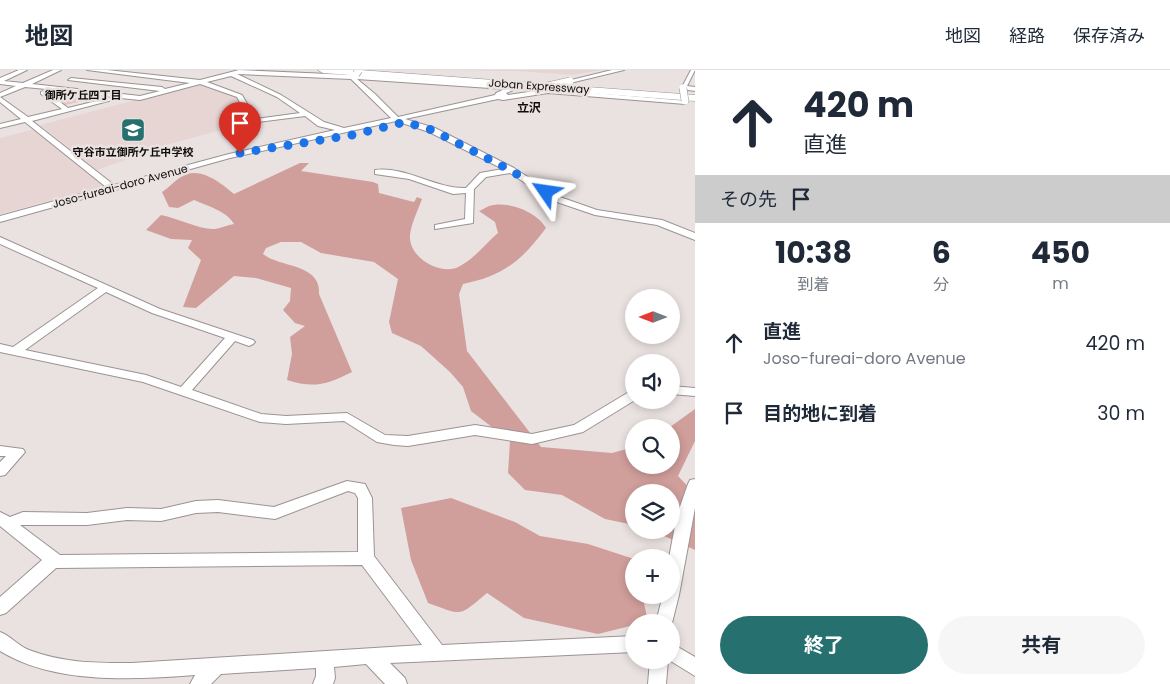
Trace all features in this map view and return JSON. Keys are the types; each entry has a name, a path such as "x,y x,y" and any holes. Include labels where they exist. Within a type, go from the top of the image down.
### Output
{"highway":[{"name":"Joban Expressway","path":"323,70 690,99"},
{"name":"Joban Expressway","path":"372,70 690,99"}],"street":[{"path":"0,81 24,70"},
{"path":"58,70 24,84 0,97 113,188"},
{"path":"66,109 44,93 90,70 200,82 240,96 254,121 307,114"},
{"name":"Joso-fureai-doro Avenue","path":"0,219 268,147 401,121 621,70"},
{"path":"683,88 694,70"},
{"path":"0,72 14,74"},
{"path":"0,81 140,98 239,72 356,73 514,88 498,94 499,97 510,98 548,91 690,99"},
{"path":"356,73 401,121 432,130 510,170 554,198 583,209 659,222 695,237"},
{"path":"231,74 279,96 320,124 344,131"},
{"path":"71,80 169,90"},
{"path":"683,88 695,103"},
{"path":"683,88 695,89"},
{"path":"268,147 274,149 297,146 365,133 401,121 468,112 548,91"},
{"path":"0,126 124,96"},
{"path":"438,226 455,226 470,221 470,190 483,176 510,170"},
{"path":"378,172 410,177 452,191 470,190"},
{"path":"0,240 104,289 156,311 249,342"},
{"path":"15,351 104,289"},
{"path":"183,392 232,337"},
{"path":"0,348 146,379 260,418 286,420 347,417 382,439 408,441 475,430 532,439 578,429 625,400"},
{"path":"680,391 695,392"},
{"path":"0,451 18,452 0,471"},
{"path":"679,549 685,515 695,484"},
{"path":"4,521 23,518 87,519 127,514 161,515 196,507 218,506 275,514 347,486 354,486 360,488 365,498 366,558 438,653"},
{"path":"4,521 54,560 366,558"},
{"path":"0,608 54,560"},
{"path":"0,640 21,656 66,669 90,671 132,671 370,656 625,644"},
{"path":"370,656 398,684"},
{"path":"680,657 695,668"},
{"path":"322,684 326,678 324,659"},
{"path":"199,684 216,666"},
{"path":"657,684 658,669"}],"shaded area":[{"path":"436,70 601,70 573,75 516,71"},
{"name":"守谷市立御所ケ丘中学校","path":"201,83 235,96 250,122 170,144 97,170 40,125"},
{"path":"54,88 109,95 61,106 43,93"},
{"path":"35,129 105,186 0,214 0,138"},
{"path":"300,163 309,163 301,171 373,182 378,184 379,193 414,202 417,197 422,199 410,235 414,251 428,263 444,269 453,269 465,263 498,233 495,222 479,211 492,205 508,205 531,213 546,228 529,249 520,258 501,271 477,281 463,284 459,294 467,351 541,447 612,453 625,449 625,474 679,474 678,476 695,494 695,550 671,539 680,539 680,484 625,484 625,523 605,519 562,495 525,490 508,473 510,441 471,411 463,387 450,372 421,346 392,333 389,322 398,279 374,262 321,253 301,242 281,242 266,248 263,254 279,262 307,271 318,284 319,294 352,372 336,380 321,384 313,385 287,380 292,354 290,337 305,326 295,323 283,310 290,301 291,288 256,278 234,276 196,308 183,307 201,260 188,248 192,240 171,239 146,230 161,215 209,229 234,224 222,212 194,200 178,208 169,207 162,192 181,177 195,173 209,177 234,194"},
{"path":"695,409 695,441 680,472 680,420"},
{"path":"451,498 515,522 540,536 588,544 625,556 625,604 644,604 646,614 625,614 625,627 598,634 524,618 487,593 471,607 460,612 428,603 411,560 401,508"}],"place":[{"name":"守谷市立御所ケ丘中学校","path":"133,130"}],"district":[{"name":"御所ケ丘四丁目","path":"83,95"},
{"name":"立沢","path":"529,107"}],"route":[{"path":"240,153 268,147 274,149 288,147 352,135 405,122 432,130 510,170 546,192"}]}
